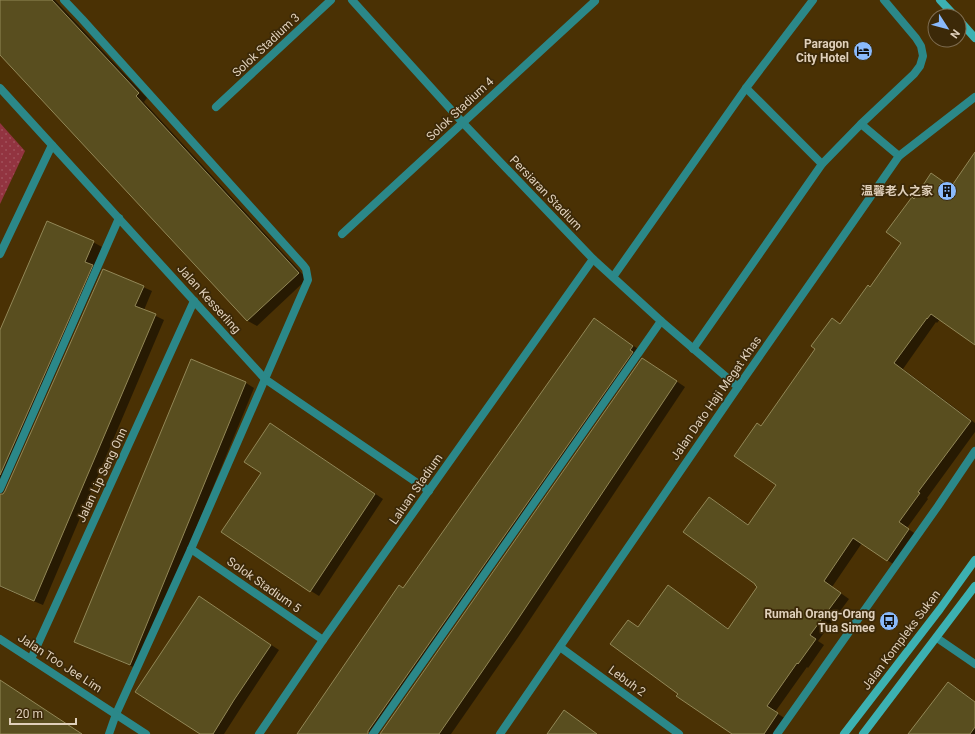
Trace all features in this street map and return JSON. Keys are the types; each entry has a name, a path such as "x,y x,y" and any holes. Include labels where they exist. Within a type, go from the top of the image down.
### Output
{"main road":[{"path":"940,0 948,8"},
{"path":"967,29 975,38"},
{"name":"Jalan Kompleks Sukan","path":"844,734 940,609 975,560"},
{"path":"863,734 975,586"}],"street":[{"path":"64,0 303,265 306,269 308,280 191,549 116,714 109,734"},
{"name":"Solok Stadium 3","path":"216,107 331,0"},
{"name":"Persiaran Stadium","path":"352,0 463,123 593,259 661,321 738,387"},
{"path":"613,277 746,88 813,0"},
{"path":"693,349 822,164 860,124 914,74 920,66 923,56 921,46 884,0"},
{"name":"Solok Stadium 4","path":"342,234 595,1"},
{"name":"Jalan Kesserling","path":"0,88 265,378 429,491"},
{"path":"746,88 822,164"},
{"name":"Jalan Dato Haji Megat Khas","path":"500,734 738,387 899,156 975,97"},
{"path":"860,124 899,156"},
{"path":"0,254 52,145"},
{"path":"0,489 119,218"},
{"name":"Laluan Stadium","path":"259,734 323,640 593,259"},
{"name":"Jalan Lip Seng Onn","path":"31,658 194,301"},
{"path":"372,734 661,321"},
{"path":"777,734 938,506 975,451"},
{"name":"Solok Stadium 5","path":"191,549 323,640"},
{"path":"937,638 975,664"},
{"name":"Jalan Too Jee Lim","path":"0,639 146,734"},
{"name":"Lebuh 2","path":"560,647 679,734"}],"shaded area":[{"path":"0,123 25,151 0,204"}],"building":[{"path":"0,0 52,0 139,93 136,96 299,273 247,321 0,55"},
{"path":"975,152 975,345 931,314 894,363 971,421 918,492 920,493 899,522 909,529 887,561 853,538 824,581 841,593 810,635 816,639 767,706 778,713 764,734 732,734 676,696 678,694 610,644 628,620 638,627 668,585 728,629 757,587 755,584 683,532 709,497 748,525 776,485 734,456 757,423 761,426 815,349 811,346 832,318 840,324 868,285 870,287 901,243 886,232 912,197 914,199 931,173 951,187"},
{"path":"47,221 94,241 85,262 93,265 0,475 0,330"},
{"path":"103,269 144,286 135,306 156,314 34,601 0,586 0,494 3,494 5,491"},
{"path":"594,318 633,346 630,350 633,352 368,731 368,734 297,734 399,585 403,588"},
{"path":"642,358 677,381 510,631 439,734 380,734"},
{"path":"191,359 246,382 130,665 74,642"},
{"path":"270,423 375,494 310,592 221,532 261,473 244,462"},
{"path":"199,596 271,645 213,734 200,734 135,692"},
{"path":"0,680 82,734 0,734"},
{"path":"948,682 975,702 975,727 970,734 908,734"},
{"path":"564,710 597,734 547,734"}],"place":[{"name":"Paragon City Hotel","path":"863,51"},
{"name":"温馨老人之家","path":"947,191"},
{"name":"Rumah Orang-Orang Tua Simee","path":"889,621"}]}
